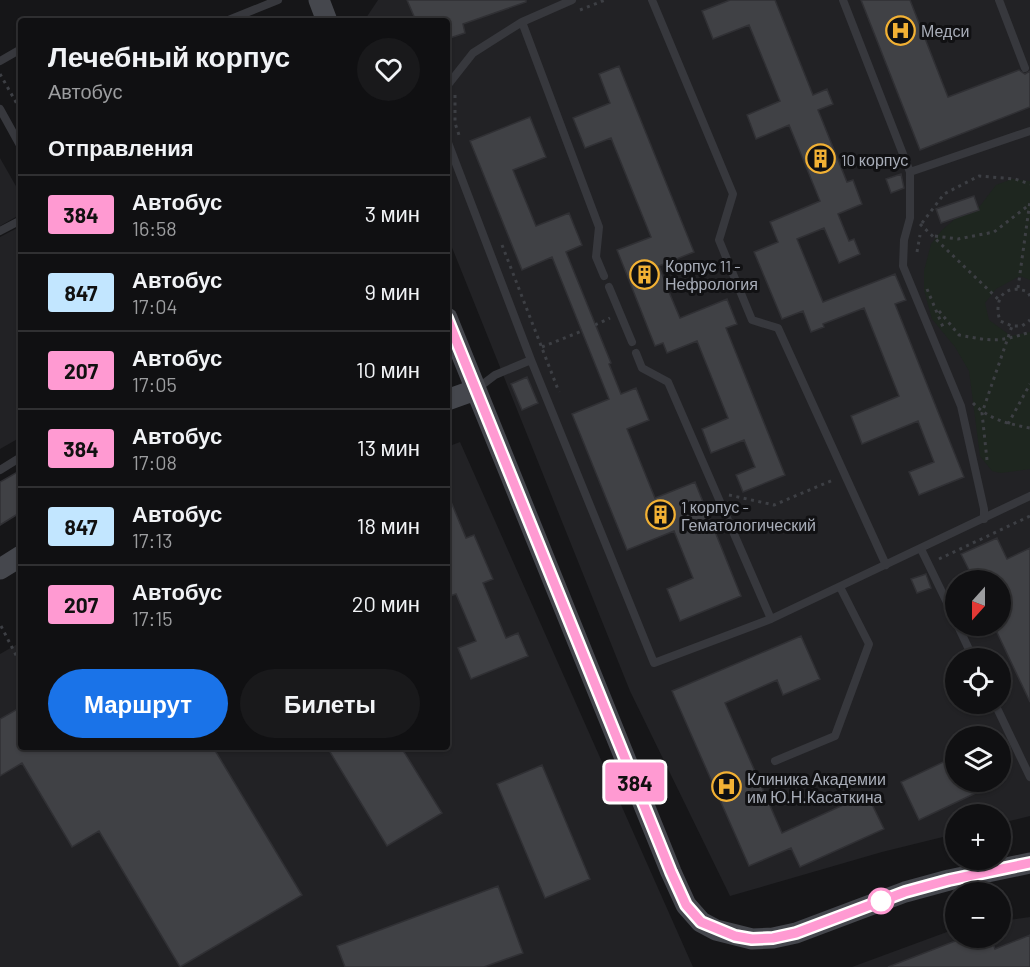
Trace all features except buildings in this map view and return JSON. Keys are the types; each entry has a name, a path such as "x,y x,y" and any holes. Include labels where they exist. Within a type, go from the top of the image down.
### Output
{"street":[{"path":"318,0 326,18"},
{"path":"450,326 671,872 686,905 701,922 735,936 752,939 773,938 796,933 905,892 1030,863"},
{"path":"450,399 475,390"},
{"path":"0,568 18,558"},
{"path":"0,580 18,573"}],"lane":[{"path":"233,18 278,0"},
{"path":"450,82 473,53 522,22 572,0"},
{"path":"652,0 733,194 719,240 723,250 752,320 778,328 886,565"},
{"path":"843,0 910,172 910,218 904,240 903,266 961,406 984,508 984,519"},
{"path":"999,0 1025,68"},
{"path":"522,22 599,227 596,257 604,276"},
{"path":"0,61 18,51"},
{"path":"0,109 18,142"},
{"path":"910,172 1030,131"},
{"path":"450,148 531,360 654,663 771,619 1030,496"},
{"path":"0,231 18,222"},
{"path":"609,287 632,342"},
{"path":"636,353 642,368 668,382 771,619"},
{"path":"475,390 495,375 531,360"},
{"path":"0,470 18,459"},
{"path":"921,549 945,598"},
{"path":"775,761 835,736 869,644 840,587"},
{"path":"1000,714 1030,777"}],"path":[{"path":"574,13 605,0"},
{"path":"0,74 18,106"},
{"path":"461,87 455,95 455,123 463,144"},
{"path":"917,255 921,224 945,194 979,176 1015,179 1030,184"},
{"path":"1018,288 1030,201"},
{"path":"933,236 958,239 994,231 1029,205"},
{"path":"910,218 921,224 999,300"},
{"path":"500,240 563,402"},
{"path":"926,286 943,327"},
{"path":"1030,296 1028,292 1018,288 1008,290 999,300 997,311 1000,321 1012,326 1023,326 1030,320"},
{"path":"936,307 959,335 996,341 1030,332"},
{"path":"988,470 982,413 1012,326"},
{"path":"542,347 582,331"},
{"path":"1008,424 1030,384"},
{"path":"968,398 982,413 1008,424 1030,428"},
{"path":"724,494 774,505 845,475"},
{"path":"939,560 1030,516"},
{"path":"1,626 18,659"}],"shaded area":[{"path":"378,0 1030,0 1030,816 1011,821 1011,804 945,804 945,836 882,852 730,896 630,691 450,242 450,18 366,18"},
{"path":"0,158 18,190 18,216 0,226"},
{"path":"1012,179 1030,181 1030,280 1020,276 996,289 985,303 989,320 1011,336 1030,332 1030,469 1001,473 992,471 980,456 969,371 955,347 932,319 924,290 924,271 931,244 942,230 956,218 980,206 996,185"},
{"path":"18,228 18,439 0,449 0,237"},
{"path":"460,442 693,967 0,967 0,654 18,644 18,750 450,750 450,446"},
{"path":"1030,917 1030,967 852,967 945,933 945,948 1011,948 1011,920"}],"bus line":[{"name":"384","path":"450,326 671,872 686,905 701,922 735,936 752,939 773,938 796,933 905,892 1030,863"}],"place":[{"name":"Медси","path":"900,30"},
{"name":"10 корпус","path":"820,159"},
{"name":"Корпус 11 - Нефрология","path":"644,274"},
{"name":"1 корпус - Гематологический","path":"660,515"},
{"name":"Клиника Академии им Ю.Н.Касаткина","path":"726,787"}]}
